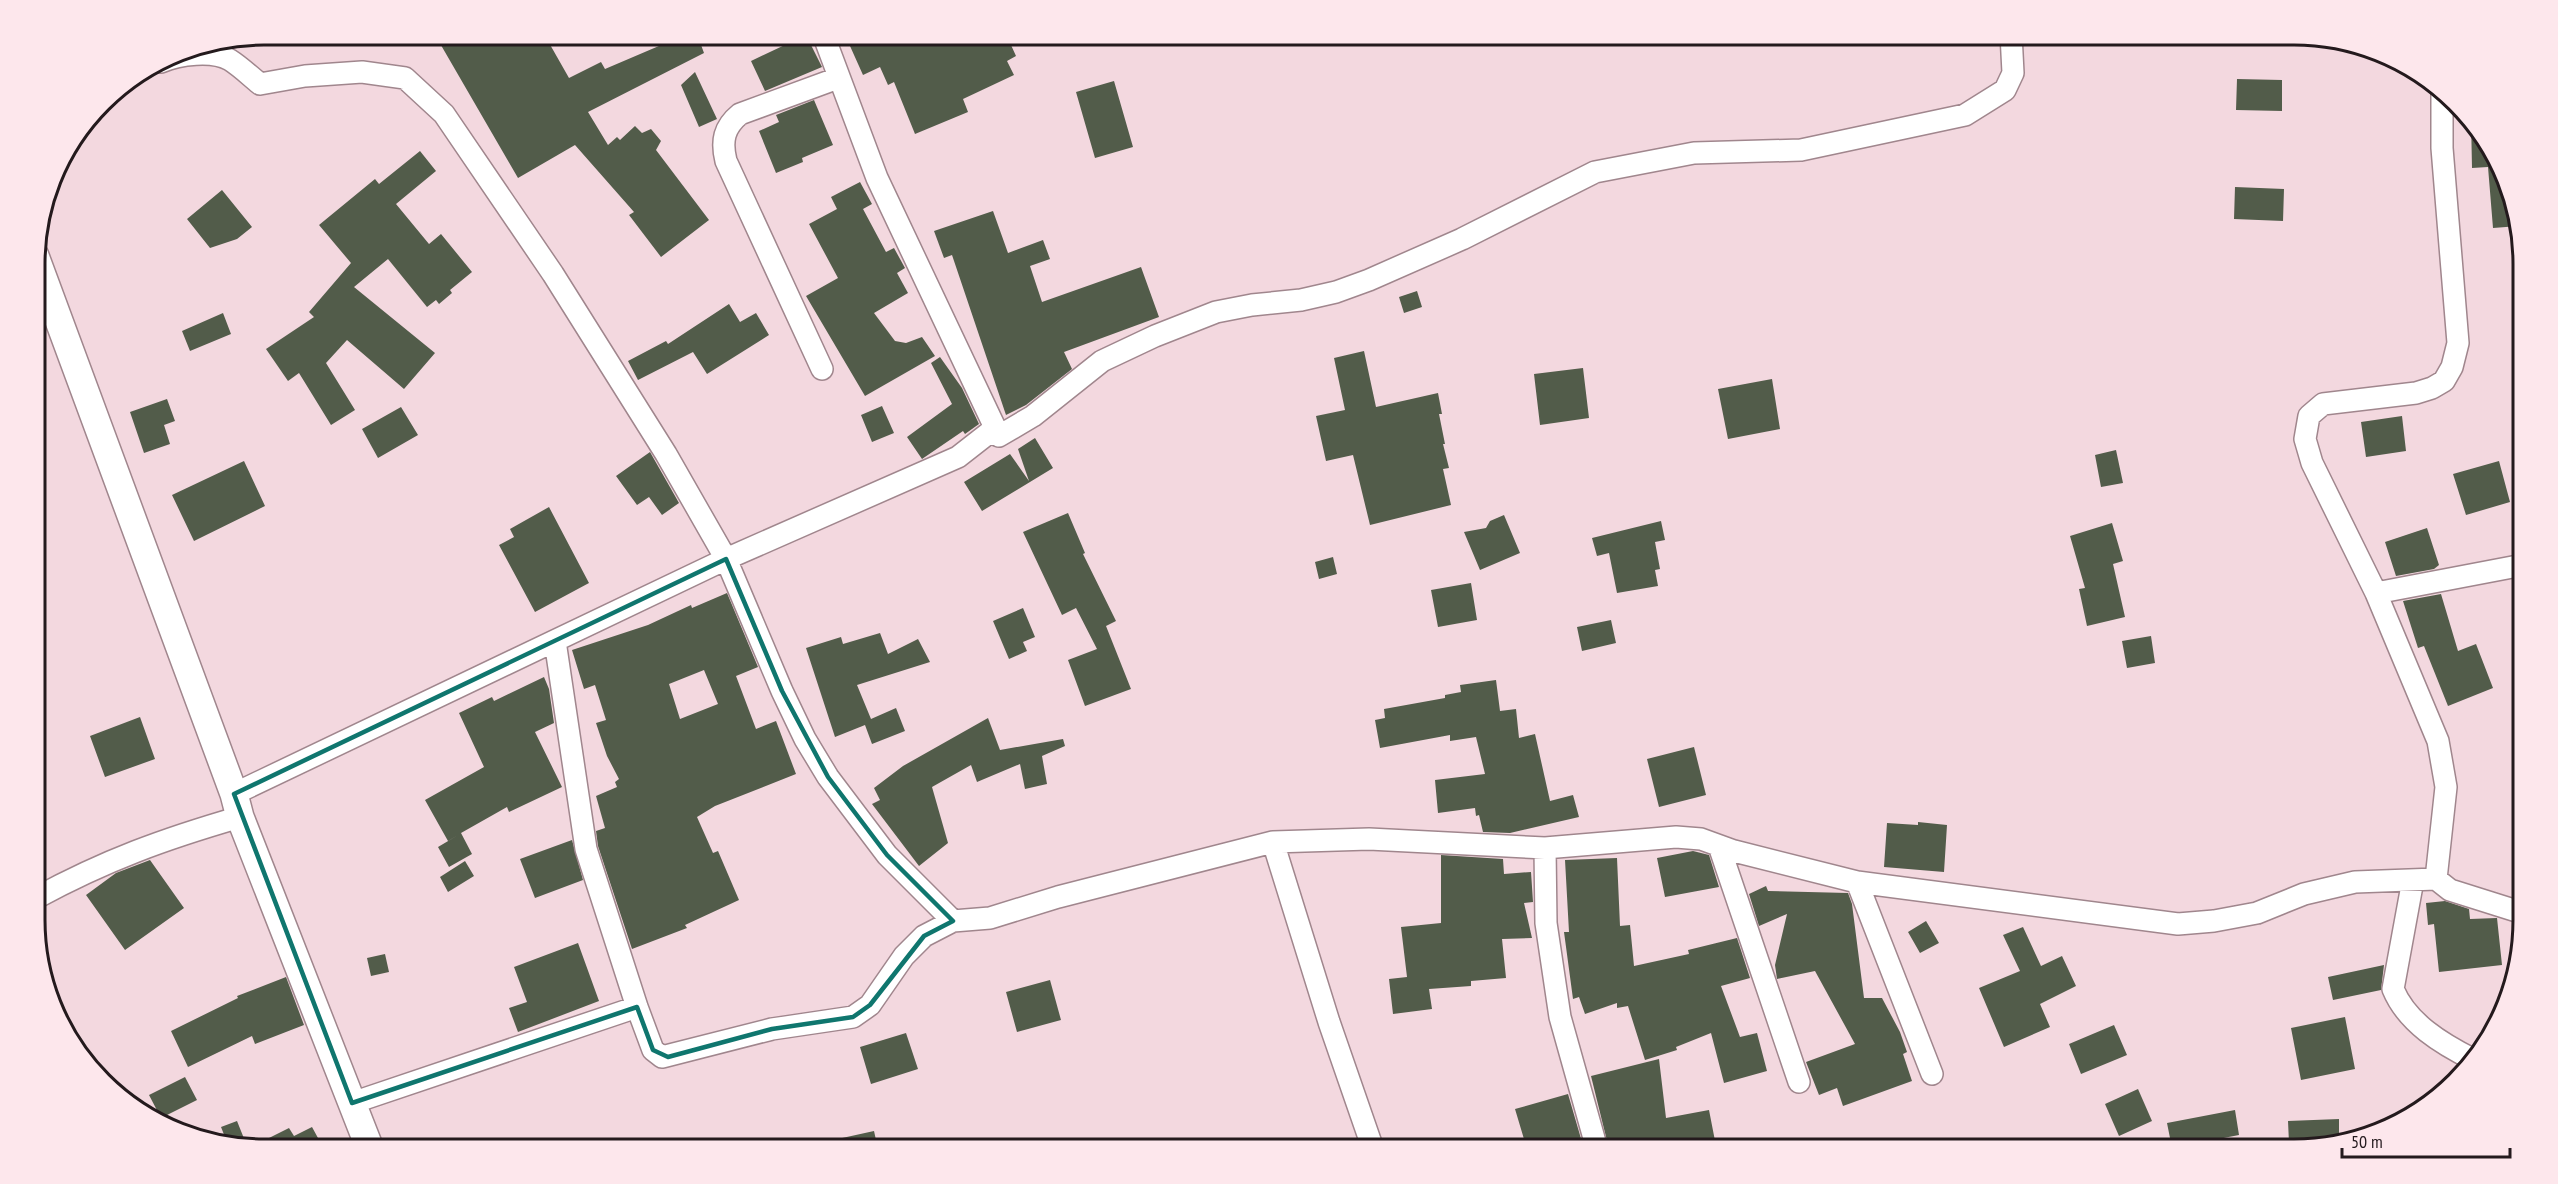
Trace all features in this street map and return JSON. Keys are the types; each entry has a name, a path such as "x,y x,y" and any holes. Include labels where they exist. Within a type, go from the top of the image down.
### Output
{"street":[{"path":"827,45 877,178 999,436"},
{"path":"999,436 1033,416 1102,362 1155,336 1216,312 1252,305 1301,300 1336,292 1369,280 1462,238 1595,172 1694,153 1801,150 1965,115 2005,90 2013,73 2012,45"},
{"path":"197,56 213,55 229,59 260,84 305,76 362,72 405,78 444,114 553,274 661,445 726,559 782,691 805,739 828,777 886,855 953,921"},
{"path":"822,369 726,161 724,135 730,123 740,114 838,78"},
{"path":"2436,879 2446,788 2438,741 2376,593 2312,464 2305,439 2309,416 2323,404 2416,393 2444,381 2452,367 2458,343 2442,148 2442,103"},
{"path":"45,283 237,805 366,1139"},
{"path":"45,893 89,869 237,805 555,641 726,559 958,457 990,432 999,436"},
{"path":"2376,593 2513,567"},
{"path":"555,641 586,849 637,1007 653,1050 662,1057 772,1029 838,1022 853,1017 870,1005 904,956 924,936 953,921 990,918 1058,897 1273,842 1369,839 1545,848 1676,837 1701,839 1719,846 1857,882 2178,924 2214,921 2256,913 2304,894 2355,882 2436,879 2450,890 2513,910"},
{"path":"1273,842 1329,1022 1370,1139"},
{"path":"1719,846 1799,1082"},
{"path":"1545,848 1546,923 1560,1017 1594,1139"},
{"path":"2413,880 2393,989 2400,1005 2422,1027 2452,1049 2466,1056"},
{"path":"1857,882 1932,1074"},
{"path":"352,1103 637,1007"}],"highlighted area":[{"path":"726,559 782,691 828,777 887,855 953,921 924,936 870,1005 853,1017 772,1029 668,1057 653,1050 637,1007 352,1103 234,794"}],"building":[{"path":"441,45 550,45 569,78 601,62 605,69 661,45 701,45 704,53 588,112 608,145 617,137 620,140 635,126 642,133 651,129 661,141 656,150 709,220 661,257 629,215 634,212 575,145 518,178"},
{"path":"785,45 811,45 822,67 765,91 751,61"},
{"path":"1011,45 1016,56 1007,61 1014,75 963,99 968,112 915,134 894,82 888,85 880,67 863,75 850,46"},
{"path":"695,72 717,119 699,127 681,85"},
{"path":"2237,79 2282,80 2282,111 2236,110"},
{"path":"1114,81 1133,147 1095,158 1076,92"},
{"path":"814,100 833,145 802,158 803,162 776,173 759,131 779,122 776,115"},
{"path":"2471,136 2484,154 2496,180 2506,207 2510,227 2493,228 2488,167 2472,168"},
{"path":"420,151 436,171 396,204 429,244 441,234 472,272 450,290 452,293 439,304 436,300 427,307 388,259 354,287 435,353 404,389 347,340 326,363 355,410 331,425 299,373 288,381 266,349 314,317 309,312 351,263 319,225 375,179 379,184"},
{"path":"860,182 872,204 863,209 886,252 894,248 905,268 897,273 908,293 874,313 895,341 906,343 922,337 935,356 865,396 806,296 838,278 809,224 837,209 831,197"},
{"path":"2235,187 2284,189 2283,221 2234,219"},
{"path":"222,190 252,227 237,239 210,248 187,219"},
{"path":"993,211 1008,253 1043,240 1050,259 1030,266 1042,302 1141,267 1159,317 1064,352 1072,369 1026,405 1006,415 952,255 944,258 934,231"},
{"path":"1417,291 1422,307 1404,313 1399,297"},
{"path":"729,304 740,322 756,313 769,335 707,374 693,352 638,380 628,361 666,341 668,344"},
{"path":"223,313 231,334 190,351 182,331"},
{"path":"1364,351 1376,407 1438,393 1442,414 1439,414 1445,444 1443,444 1449,468 1443,469 1451,505 1370,525 1353,455 1326,461 1316,416 1345,410 1334,358"},
{"path":"940,357 962,388 979,424 965,434 963,431 922,459 907,437 952,404 931,363"},
{"path":"1583,368 1589,418 1540,425 1534,374"},
{"path":"1772,379 1780,429 1728,439 1718,389"},
{"path":"167,399 175,421 164,425 170,444 144,453 130,412"},
{"path":"882,406 894,433 872,442 861,415"},
{"path":"401,407 418,435 378,458 362,429"},
{"path":"2402,416 2406,451 2366,457 2361,422"},
{"path":"1035,438 1053,468 982,511 964,482 1010,454 1029,481 1018,449"},
{"path":"2116,450 2123,483 2101,487 2095,455"},
{"path":"650,452 679,503 662,515 649,497 637,505 616,476"},
{"path":"244,461 265,506 194,541 172,495"},
{"path":"2499,461 2510,502 2466,515 2453,474"},
{"path":"549,507 589,583 535,612 499,545 514,537 510,529"},
{"path":"1068,513 1085,553 1083,554 1116,621 1106,626 1131,689 1085,706 1068,660 1097,649 1076,608 1062,615 1023,532"},
{"path":"1504,515 1520,553 1480,570 1464,532 1486,528 1490,521"},
{"path":"1661,521 1665,540 1655,542 1660,569 1655,570 1658,586 1617,593 1609,553 1597,556 1592,538"},
{"path":"2112,523 2123,561 2113,564 2125,617 2087,626 2079,589 2085,588 2070,536"},
{"path":"2427,528 2439,565 2434,569 2396,576 2385,542"},
{"path":"1333,557 1337,574 1319,579 1315,562"},
{"path":"1471,583 1477,620 1438,627 1431,590"},
{"path":"727,593 758,667 736,676 756,729 776,721 796,774 715,806 697,817 713,853 718,851 739,900 685,925 687,928 632,949 598,846 596,831 605,828 596,796 617,787 615,782 619,779 607,756 596,723 606,720 595,685 584,689 572,650 648,625 691,605 692,608","holes":["704,670 718,704 680,719 669,684"]},
{"path":"2441,594 2458,651 2476,644 2493,688 2448,706 2424,646 2418,648 2403,601"},
{"path":"1023,608 1035,637 1023,642 1027,651 1009,659 993,621"},
{"path":"1611,620 1616,643 1582,651 1577,627"},
{"path":"880,633 888,654 918,639 930,662 857,685 871,719 896,708 905,731 872,744 865,725 835,737 806,648 841,637 843,644"},
{"path":"2151,636 2155,663 2127,668 2122,641"},
{"path":"544,677 549,689 554,723 535,732 562,787 509,812 507,807 461,833 472,854 449,867 438,847 460,834 448,841 425,800 484,767 459,713 492,697 494,701"},
{"path":"1496,680 1500,711 1516,709 1519,738 1535,734 1550,801 1573,795 1579,817 1510,833 1483,832 1475,808 1438,813 1435,780 1485,774 1476,737 1450,741 1450,735 1380,748 1375,720 1385,718 1384,709 1445,698 1445,695 1461,692 1460,685"},
{"path":"140,717 155,759 105,777 90,736"},
{"path":"988,718 1000,750 1063,739 1065,746 1042,756 1047,784 1025,789 1020,764 977,782 971,765 932,787 948,843 919,866 872,804 880,800 874,788 903,766"},
{"path":"1694,747 1706,795 1659,807 1647,759"},
{"path":"1918,822 1947,825 1944,872 1884,867 1887,823 1918,825"},
{"path":"572,840 583,880 535,898 520,859"},
{"path":"1693,851 1709,855 1719,887 1665,897 1657,858"},
{"path":"1441,855 1503,859 1504,874 1531,872 1533,902 1524,903 1532,938 1502,939 1506,978 1471,981 1471,986 1429,989 1432,1009 1393,1014 1389,979 1407,977 1401,927 1441,923"},
{"path":"1617,858 1620,926 1630,925 1634,966 1689,954 1688,950 1737,938 1750,978 1721,986 1740,1037 1757,1033 1767,1071 1724,1083 1711,1033 1676,1047 1677,1050 1645,1060 1628,1006 1617,1008 1617,1003 1585,1014 1579,997 1573,999 1564,932 1569,932 1565,860"},
{"path":"150,860 184,908 125,950 86,895 116,873"},
{"path":"465,861 474,876 448,892 440,877"},
{"path":"1766,886 1768,891 1848,893 1852,904 1864,998 1882,998 1900,1032 1907,1052 1903,1054 1912,1081 1843,1106 1837,1088 1819,1095 1806,1062 1855,1044 1815,971 1777,979 1775,965 1787,914 1759,926 1749,894"},
{"path":"2445,901 2469,909 2470,919 2497,918 2502,965 2439,972 2434,924 2428,925 2426,903"},
{"path":"1926,921 1939,943 1920,953 1908,932"},
{"path":"2023,927 2041,966 2062,956 2076,986 2040,1004 2050,1027 2004,1047 1979,988 2020,971 2003,935"},
{"path":"578,943 599,1001 518,1032 509,1008 527,1002 514,967"},
{"path":"385,954 389,972 371,976 367,958"},
{"path":"2384,965 2381,990 2333,1000 2328,977"},
{"path":"286,977 304,1025 255,1044 252,1036 188,1067 171,1031 238,998 237,996"},
{"path":"1050,980 1061,1020 1017,1032 1006,992"},
{"path":"2345,1017 2355,1069 2301,1080 2291,1028"},
{"path":"2114,1025 2127,1055 2081,1074 2069,1044"},
{"path":"906,1033 918,1069 871,1084 860,1047"},
{"path":"1659,1059 1666,1118 1709,1110 1715,1139 1607,1139 1591,1076"},
{"path":"185,1077 197,1100 166,1116 158,1112 149,1095"},
{"path":"2138,1089 2152,1121 2119,1136 2105,1104"},
{"path":"1568,1094 1581,1139 1524,1139 1515,1109"},
{"path":"2235,1110 2239,1135 2218,1139 2170,1139 2167,1123"},
{"path":"2339,1119 2339,1135 2289,1139 2288,1121"},
{"path":"237,1121 244,1138 224,1135 221,1127"},
{"path":"312,1127 319,1139 267,1139 289,1128 294,1136"},
{"path":"874,1131 876,1139 838,1139"}]}
